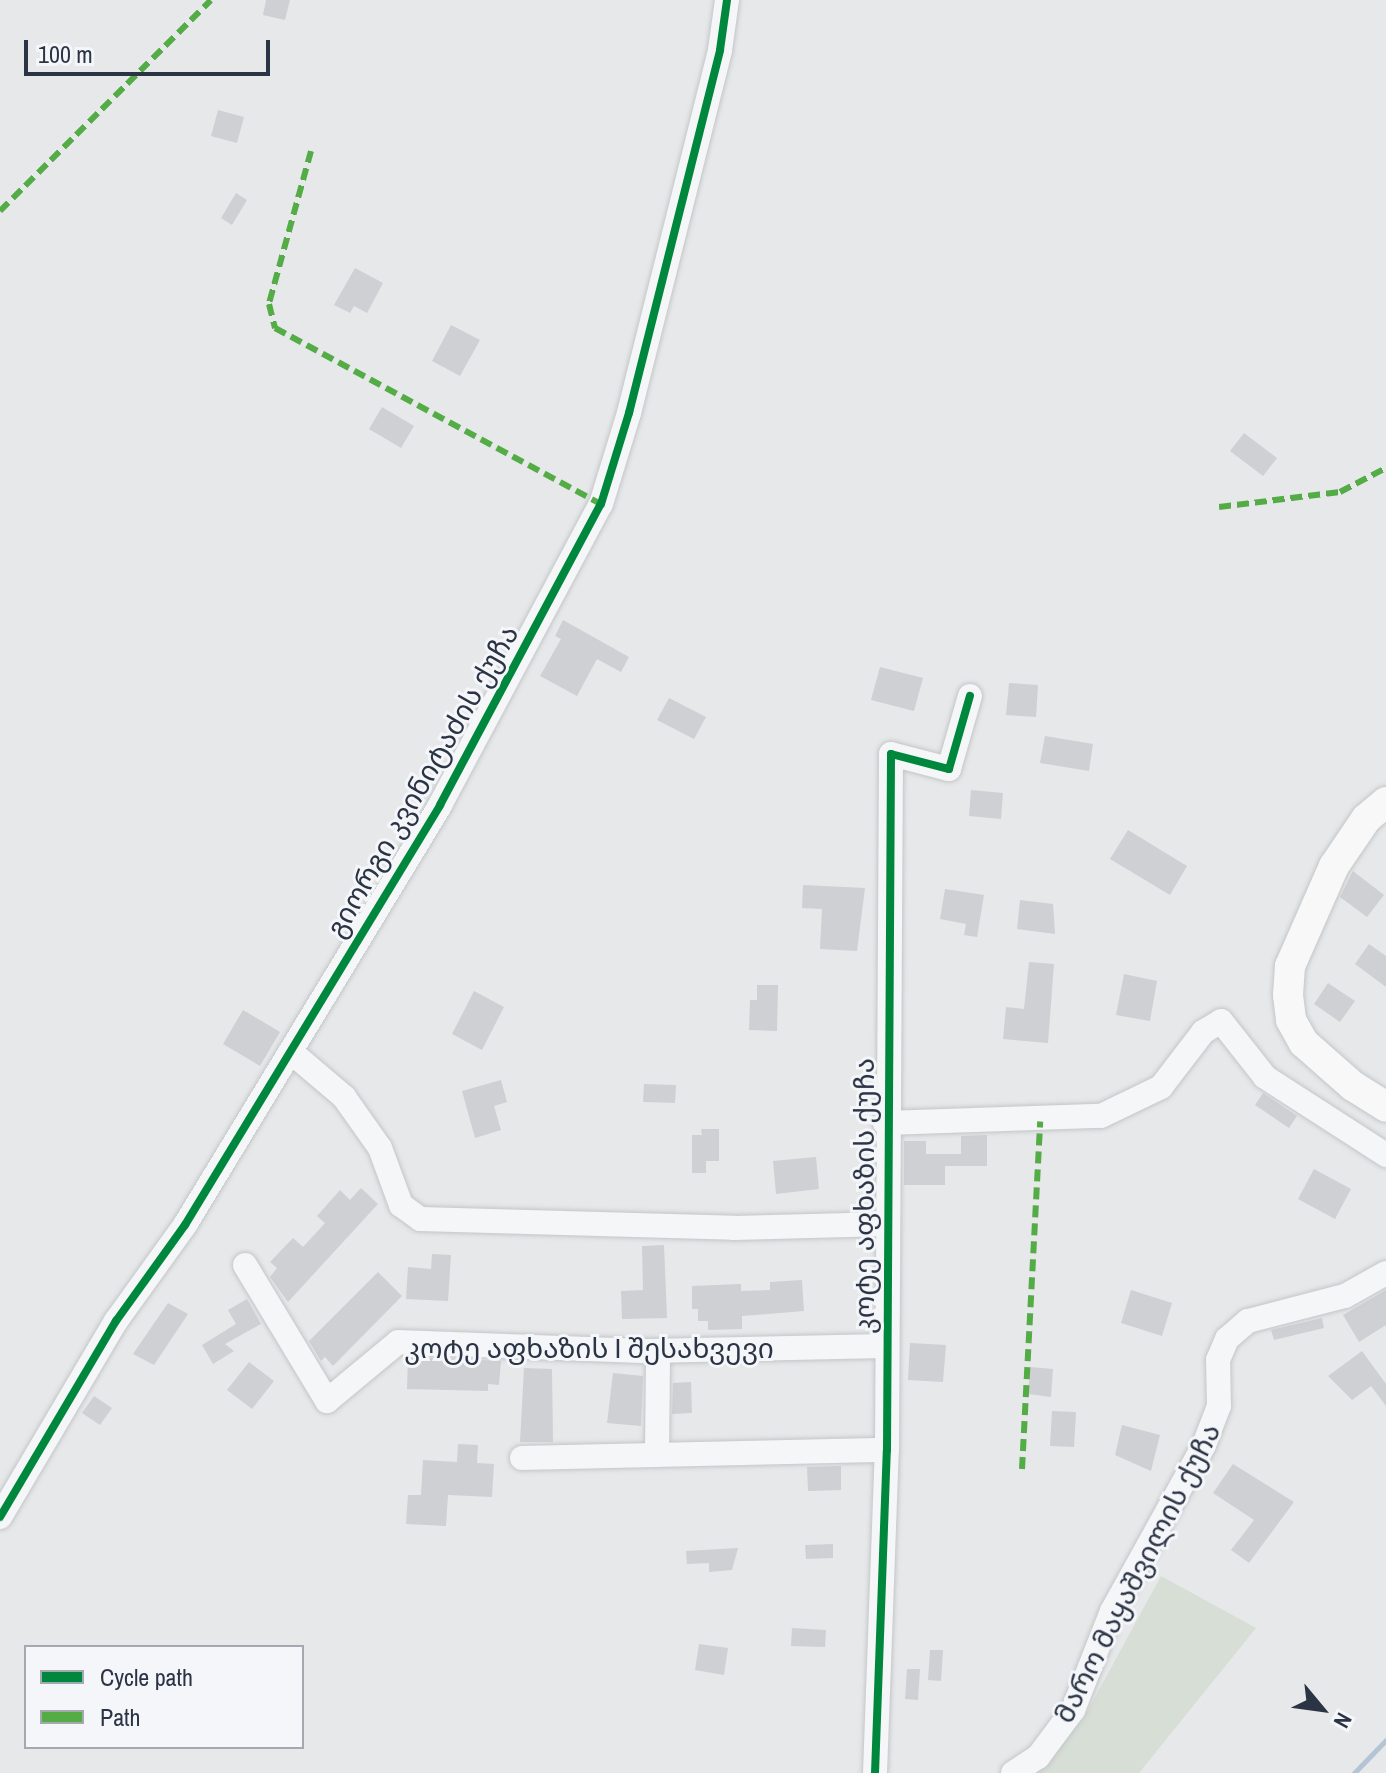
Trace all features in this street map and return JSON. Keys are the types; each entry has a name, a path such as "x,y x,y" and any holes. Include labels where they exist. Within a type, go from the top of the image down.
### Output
{"main road":[{"path":"1386,802 1366,819 1327,878 1290,966 1288,995 1291,1020 1304,1043 1353,1086 1386,1107"}],"street":[{"name":"გიორგი კვინიტაძის ქუჩა","path":"0,1517 116,1321 185,1225 440,805 601,504 629,413 720,50 727,0"},
{"name":"კოტე აფხაზის ქუჩა","path":"875,1773 887,1450 885,1123 891,754 949,769 970,696"},
{"path":"885,1123 1101,1116 1161,1087 1203,1032 1221,1021 1265,1077 1386,1155"},
{"path":"291,1052 344,1097 380,1148 401,1205 420,1219 734,1228 887,1224"},
{"name":"კოტე აფხაზის I შესახვევი","path":"245,1265 327,1401 398,1342 658,1351 885,1346"},
{"name":"მარო მაყაშვილის ქუჩა","path":"1013,1773 1038,1757 1073,1710 1112,1611 1204,1445 1219,1406 1218,1360 1227,1339 1248,1321 1345,1296 1386,1273"},
{"path":"657,1455 658,1351"},
{"path":"522,1458 887,1450"}],"shaded area":[{"path":"1161,1576 1256,1628 1139,1773 1026,1773 1082,1721"}],"building":[{"path":"266,0 290,0 285,20 263,15"},
{"path":"218,110 244,117 237,143 211,136"},
{"path":"236,193 247,200 232,225 221,218"},
{"path":"355,268 383,283 367,313 354,306 350,313 334,305"},
{"path":"451,325 480,340 460,376 432,361"},
{"path":"382,407 414,426 401,448 369,429"},
{"path":"1244,433 1277,458 1263,476 1230,451"},
{"path":"563,620 629,657 621,672 597,659 577,696 540,676 561,639 555,636"},
{"path":"880,667 923,678 914,711 871,700"},
{"path":"1009,683 1038,685 1036,717 1006,715"},
{"path":"669,698 706,717 694,739 657,720"},
{"path":"1045,736 1093,744 1089,771 1040,763"},
{"path":"971,790 1003,793 1001,819 969,816"},
{"path":"1128,830 1187,866 1170,895 1110,859"},
{"path":"1353,871 1384,895 1367,917 1340,897"},
{"path":"803,885 865,888 857,951 820,949 822,909 802,908"},
{"path":"945,889 984,895 977,937 964,935 966,924 940,919"},
{"path":"1020,900 1053,904 1055,934 1017,929"},
{"path":"1369,944 1386,956 1386,987 1355,964"},
{"path":"1029,962 1054,964 1048,1043 1003,1039 1006,1007 1024,1009"},
{"path":"1124,974 1157,981 1150,1021 1116,1015"},
{"path":"1328,983 1355,1001 1340,1022 1314,1004"},
{"path":"757,985 778,985 777,1031 749,1030 750,1000 757,1000"},
{"path":"474,991 504,1007 482,1050 452,1034"},
{"path":"243,1010 280,1032 260,1066 223,1044"},
{"path":"501,1080 507,1102 494,1106 501,1130 475,1138 462,1091"},
{"path":"644,1084 676,1085 675,1103 643,1102"},
{"path":"1263,1093 1297,1116 1289,1128 1255,1105"},
{"path":"701,1129 719,1129 719,1161 706,1161 706,1173 692,1173 692,1135 702,1135"},
{"path":"987,1135 987,1166 945,1166 945,1185 904,1185 904,1141 926,1141 926,1154 961,1154 961,1136"},
{"path":"816,1157 819,1189 776,1194 773,1161"},
{"path":"1314,1169 1351,1189 1335,1219 1298,1199"},
{"path":"361,1188 378,1204 288,1302 270,1277 277,1268 270,1262 293,1238 303,1247 325,1223 317,1216 340,1190 350,1200"},
{"path":"664,1245 667,1318 622,1319 621,1291 643,1290 642,1246"},
{"path":"432,1254 451,1255 448,1301 406,1299 408,1267 431,1269"},
{"path":"378,1272 402,1296 333,1366 325,1357 321,1361 309,1341"},
{"path":"802,1280 804,1311 742,1316 742,1329 708,1330 708,1321 698,1321 698,1309 692,1309 692,1286 741,1284 741,1291 770,1290 770,1282"},
{"path":"1131,1290 1172,1303 1162,1336 1121,1323"},
{"path":"1386,1290 1386,1325 1359,1342 1343,1315"},
{"path":"247,1299 261,1324 225,1344 234,1351 213,1364 202,1345 236,1324 228,1310"},
{"path":"168,1303 188,1314 154,1365 133,1354"},
{"path":"1322,1318 1324,1328 1274,1340 1271,1330"},
{"path":"910,1343 946,1345 943,1382 908,1380"},
{"path":"1362,1351 1386,1384 1386,1406 1371,1386 1352,1400 1328,1376"},
{"path":"408,1357 501,1361 499,1385 488,1384 488,1391 407,1389"},
{"path":"249,1362 274,1381 252,1409 227,1390"},
{"path":"1030,1367 1053,1369 1051,1397 1028,1394"},
{"path":"524,1368 552,1369 553,1442 520,1442"},
{"path":"613,1373 643,1376 641,1426 607,1423"},
{"path":"691,1382 692,1413 672,1414 673,1383"},
{"path":"94,1396 112,1408 100,1425 82,1413"},
{"path":"1052,1411 1076,1412 1074,1447 1050,1446"},
{"path":"1122,1425 1160,1435 1151,1471 1115,1455"},
{"path":"458,1444 478,1445 477,1463 494,1464 492,1497 448,1495 446,1526 406,1524 408,1495 421,1495 423,1460 457,1462"},
{"path":"1233,1464 1294,1502 1249,1563 1231,1550 1254,1520 1213,1493"},
{"path":"841,1466 841,1490 808,1491 807,1467"},
{"path":"833,1544 833,1558 806,1559 805,1545"},
{"path":"738,1548 732,1570 709,1572 709,1563 687,1564 686,1551"},
{"path":"792,1628 826,1630 825,1647 791,1646"},
{"path":"699,1644 728,1648 724,1675 695,1670"},
{"path":"930,1650 943,1650 941,1681 928,1680"},
{"path":"907,1669 920,1669 918,1700 905,1699"}],"waterway":[{"path":"1354,1773 1386,1740"}],"marked path":[{"path":"0,211 211,0"},
{"path":"311,151 269,304 275,328 601,504"},
{"path":"1219,507 1340,492 1386,468"},
{"path":"1022,1469 1040,1121"}],"cycle path":[{"path":"0,1517 116,1321 185,1225 440,805 601,504 629,413 720,50 727,0"},
{"path":"875,1773 887,1450 891,754 949,769 970,696"}]}
